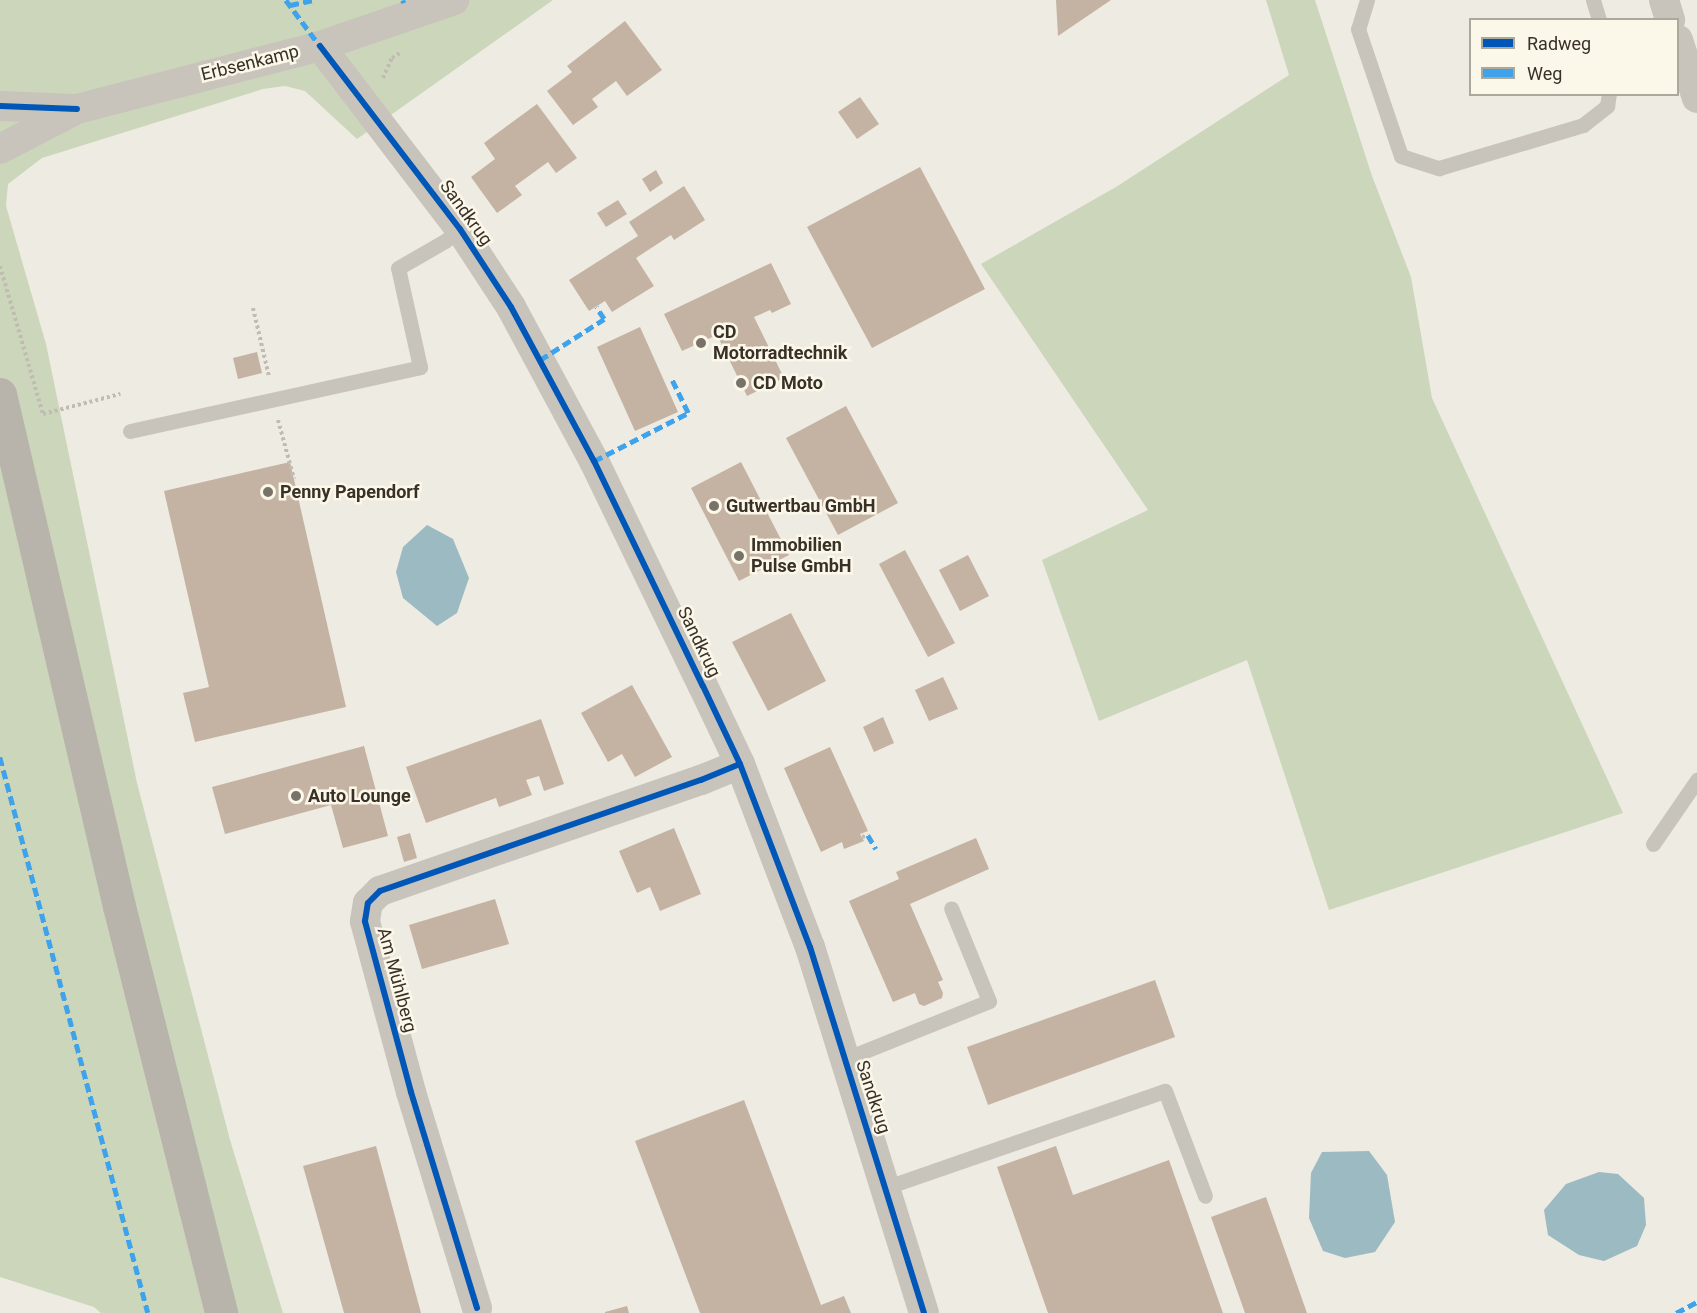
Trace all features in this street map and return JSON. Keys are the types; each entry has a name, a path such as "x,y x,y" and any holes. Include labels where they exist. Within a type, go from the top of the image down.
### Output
{"main road":[{"path":"0,394 119,906 221,1313"}],"street":[{"name":"Erbsenkamp","path":"0,148 77,109 320,46 454,0"},
{"path":"1664,0 1669,18"},
{"name":"Sandkrug","path":"320,46 460,229 511,307 594,461 740,764 810,947 887,1187 924,1313"},
{"path":"1679,46 1697,98"},
{"name":"Erbsenkamp","path":"0,106 77,109"},
{"name":"Am Mühlberg","path":"478,1311 411,1092 365,921 368,903 380,891 701,780 740,764"}],"lane":[{"path":"1367,0 1358,29 1401,156 1439,168 1495,152 1583,125 1607,106 1609,96"},
{"path":"1593,0 1598,18"},
{"path":"130,431 420,367 398,268 460,229"},
{"path":"1653,844 1697,780"},
{"path":"845,1059 989,1001 951,908"},
{"path":"887,1187 1165,1091 1205,1196"}],"path":[{"path":"382,82 392,58 410,47"},
{"path":"0,266 43,414 120,394"},
{"path":"862,837 868,835"}],"green space":[{"path":"0,0 553,0 357,139 305,91 285,86 263,89 42,158 8,184 6,206 46,344 137,783 230,1140 283,1313 101,1313 94,1307 0,1277"},
{"path":"1266,0 1315,0 1372,176 1411,277 1432,398 1623,813 1329,910 1247,660 1099,721 1042,560 1148,510 981,264 1116,187 1289,75"}],"water":[{"path":"427,525 453,539 469,578 457,613 437,626 403,598 396,572 403,547"},
{"path":"1369,1151 1387,1175 1395,1222 1375,1252 1345,1258 1323,1251 1309,1218 1311,1173 1322,1152"},
{"path":"1599,1172 1618,1174 1644,1198 1646,1225 1637,1246 1604,1261 1579,1255 1548,1235 1544,1210 1566,1184"}],"building":[{"path":"1056,0 1111,0 1058,36"},
{"path":"625,21 662,70 627,96 616,81 592,99 598,107 573,125 547,91 572,72 567,66"},
{"path":"860,97 879,124 857,139 838,112"},
{"path":"537,104 577,158 556,173 548,162 515,186 522,195 497,213 471,177 495,159 484,143"},
{"path":"920,167 985,289 872,348 807,227"},
{"path":"656,170 663,183 650,192 642,179"},
{"path":"684,186 705,220 674,240 671,235 636,258 654,286 612,312 605,301 589,311 569,280 638,236 629,222"},
{"path":"618,200 627,214 606,227 597,213"},
{"path":"771,263 791,304 772,313 770,310 754,317 784,378 747,396 717,335 682,351 664,314"},
{"path":"640,327 678,412 635,431 597,347"},
{"path":"257,352 262,373 238,379 233,358"},
{"path":"846,406 898,503 838,535 786,438"},
{"path":"290,462 346,707 195,742 183,693 209,687 164,491"},
{"path":"741,462 789,555 739,581 691,488"},
{"path":"905,550 955,643 928,657 879,564"},
{"path":"968,555 989,596 960,611 939,570"},
{"path":"791,613 826,681 768,711 732,642"},
{"path":"943,677 958,709 929,721 915,690"},
{"path":"632,685 672,757 635,777 622,754 608,762 581,713"},
{"path":"883,717 894,743 874,752 863,727"},
{"path":"541,719 564,784 544,791 539,776 526,780 532,795 499,807 496,798 426,823 406,767"},
{"name":"Auto Lounge","path":"364,746 388,836 343,848 331,805 225,834 212,787"},
{"path":"830,747 868,831 860,834 864,841 844,849 842,842 821,852 784,768"},
{"path":"674,828 701,894 660,911 650,887 637,893 619,851"},
{"path":"410,833 417,858 404,862 397,837"},
{"path":"976,838 989,869 910,904 943,980 938,982 943,993 942,998 924,1006 919,1004 915,993 893,1002 849,901 899,879 896,872"},
{"path":"495,899 509,944 422,969 409,925"},
{"path":"1155,980 1175,1037 988,1105 967,1047"},
{"path":"744,1100 821,1305 844,1296 851,1313 700,1313 635,1141"},
{"path":"376,1146 421,1313 344,1313 303,1166"},
{"path":"1056,1146 1073,1195 1169,1160 1223,1313 1048,1313 997,1167"},
{"path":"1266,1197 1307,1313 1245,1313 1211,1217"},
{"path":"627,1306 629,1313 605,1313 605,1312"}],"marked path":[{"path":"286,0 320,46"},
{"path":"290,5 314,0"},
{"path":"540,360 604,319 596,307"},
{"path":"594,461 688,413 672,380"},
{"path":"0,757 148,1313"},
{"path":"868,835 876,849"},
{"path":"1676,1313 1697,1302"}],"cycle path":[{"path":"320,46 460,229 511,307 594,461 703,686 740,764 810,947 924,1313"},
{"path":"0,106 77,109"},
{"path":"477,1308 411,1092 365,921 368,903 380,891 701,780 740,764"}],"place":[{"name":"CD Motorradtechnik","path":"701,343"},
{"name":"CD Moto","path":"741,383"},
{"name":"Penny Papendorf","path":"268,492"},
{"name":"Gutwertbau GmbH","path":"714,506"},
{"name":"Immobilien Pulse GmbH","path":"739,556"},
{"name":"Auto Lounge","path":"296,796"}]}
